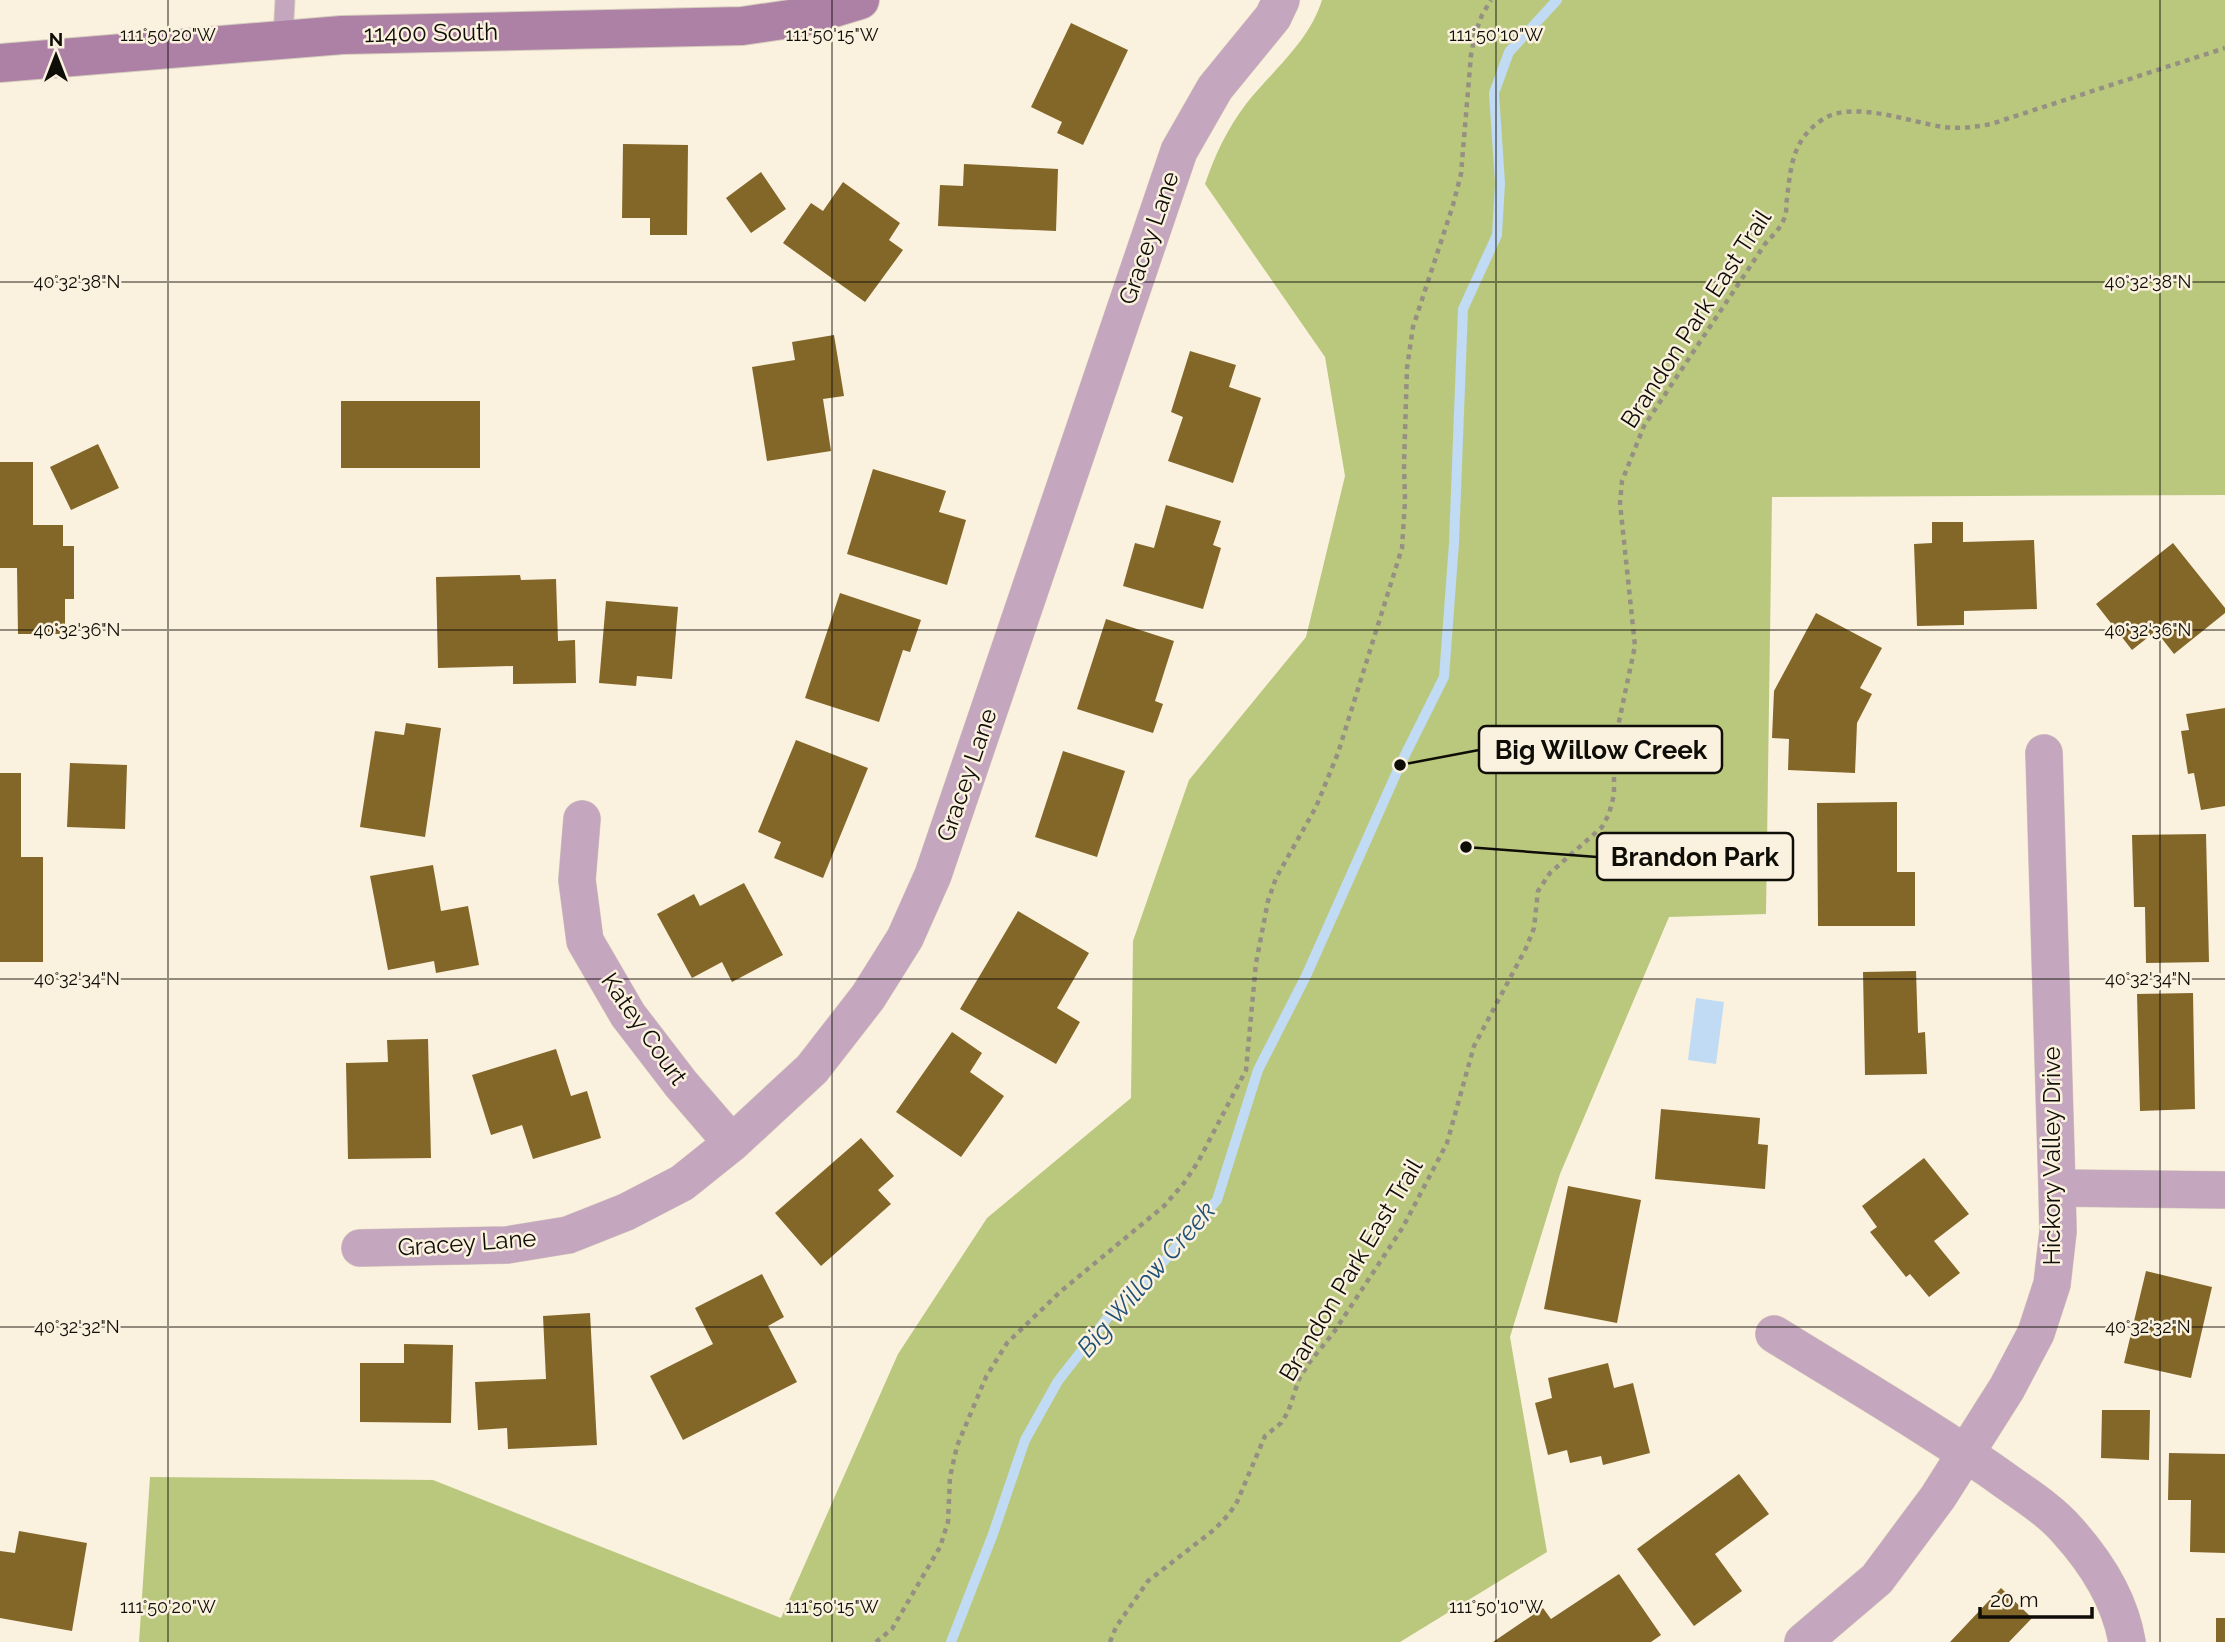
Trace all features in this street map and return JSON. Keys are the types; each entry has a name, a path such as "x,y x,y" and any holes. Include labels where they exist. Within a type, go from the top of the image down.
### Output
{"street":[{"name":"11400 South","path":"0,63 342,35 742,26 804,17 860,0"},
{"name":"Gracey Lane","path":"360,1248 507,1245 568,1235 626,1212 682,1183 732,1143 812,1069 868,996 905,938 933,875 1180,150 1215,89 1273,17 1281,0"},
{"name":"Hickory Valley Drive","path":"1803,1642 1877,1579 1914,1532 2007,1388 2040,1321 2052,1284 2058,1232 2044,753"},
{"name":"Katey Court","path":"582,819 577,880 585,941 628,1015 681,1084 732,1143"},
{"path":"2057,1188 2225,1190"},
{"path":"1774,1334 1966,1453 2024,1494 2066,1529 2101,1572 2124,1623 2127,1642"}],"lane":[{"path":"283,39 285,0"}],"path":[{"path":"876,1642 892,1629 940,1547 948,1522 950,1477 957,1447 986,1377 1007,1343 1060,1292 1164,1206 1198,1162 1246,1070 1256,963 1268,901 1276,878 1316,807 1338,753 1402,548 1408,368 1413,327 1461,174 1471,55 1478,24 1491,0"},
{"name":"Brandon Park East Trail","path":"1110,1642 1116,1627 1148,1581 1215,1529 1233,1508 1265,1436 1281,1423 1288,1412 1299,1379 1334,1332 1403,1227 1447,1143 1474,1046 1526,948 1534,928 1538,891 1550,873 1602,827 1609,814 1614,795 1617,731 1634,646 1620,503 1622,481 1644,426 1765,244 1779,230 1785,217 1793,155 1801,139 1831,114 1847,111 1945,127 1969,128 1991,124 2225,48"}],"green space":[{"path":"1322,0 2225,0 2225,495 1772,497 1766,914 1669,917 1560,1174 1510,1337 1547,1552 1400,1642 139,1642 150,1477 433,1480 781,1618 898,1354 987,1218 1131,1098 1133,941 1189,780 1306,637 1345,476 1325,357 1205,184 1233,123 1299,42"}],"water":[{"path":"1696,998 1724,1002 1716,1064 1688,1060"}],"building":[{"path":"1071,23 1128,50 1083,145 1057,133 1062,122 1031,107"},
{"path":"623,144 688,145 687,235 650,235 650,218 622,218"},
{"path":"964,164 1058,169 1056,231 938,226 940,185 963,186"},
{"path":"761,172 786,209 751,233 726,198"},
{"path":"843,182 900,223 889,240 903,250 865,302 783,243 811,203 823,211"},
{"path":"834,335 844,396 823,399 831,451 767,461 752,367 795,360 792,342"},
{"path":"1190,351 1236,365 1229,387 1261,398 1233,483 1168,461 1183,417 1171,412"},
{"path":"341,401 480,401 480,468 341,468"},
{"path":"98,444 119,488 71,510 50,467"},
{"path":"0,462 33,462 33,525 63,525 63,546 74,546 74,599 65,599 65,634 18,634 17,568 0,568"},
{"path":"873,469 946,491 939,512 966,520 947,585 847,554"},
{"path":"1166,505 1221,521 1213,545 1221,548 1203,609 1123,586 1135,543 1154,548"},
{"path":"1932,522 1963,522 1963,542 2034,540 2037,609 1964,611 1964,625 1917,626 1914,544 1932,543"},
{"path":"2173,543 2225,608 2225,613 2174,654 2156,631 2132,650 2096,604"},
{"path":"520,575 521,580 556,579 558,641 575,640 576,683 513,684 513,666 438,668 436,577"},
{"path":"840,593 921,620 910,652 903,650 879,722 805,698"},
{"path":"606,601 678,607 672,679 637,676 636,686 599,683"},
{"path":"1816,613 1882,648 1860,688 1872,694 1857,723 1855,773 1788,770 1789,739 1772,738 1774,691"},
{"path":"1106,619 1174,641 1155,701 1163,704 1153,733 1077,709"},
{"path":"2225,708 2225,806 2201,810 2194,773 2188,774 2181,731 2189,730 2186,714"},
{"path":"406,723 441,728 425,837 360,827 375,731 404,735"},
{"path":"796,740 868,768 823,878 774,858 781,842 758,832"},
{"path":"1063,751 1125,771 1097,857 1035,837"},
{"path":"70,763 127,765 125,829 67,827"},
{"path":"0,773 21,773 21,857 43,857 43,962 0,962"},
{"path":"1897,802 1897,872 1915,872 1915,926 1818,926 1817,803"},
{"path":"2206,834 2209,962 2146,963 2145,907 2134,907 2132,835"},
{"path":"433,865 441,911 468,906 479,965 436,973 434,961 388,970 370,876"},
{"path":"744,883 783,955 732,982 722,962 692,978 657,914 694,894 700,906"},
{"path":"1018,911 1089,953 1057,1008 1080,1022 1056,1064 960,1009"},
{"path":"1916,971 1918,1033 1925,1032 1927,1074 1865,1075 1863,972"},
{"path":"2193,993 2195,1109 2140,1111 2137,994"},
{"path":"952,1032 982,1053 970,1072 1004,1096 961,1157 896,1112"},
{"path":"428,1039 431,1158 348,1159 346,1063 388,1062 387,1040"},
{"path":"556,1049 571,1096 587,1091 601,1138 533,1159 522,1125 491,1135 472,1075"},
{"path":"1661,1109 1760,1118 1758,1144 1768,1145 1765,1189 1655,1179"},
{"path":"861,1138 894,1176 878,1190 891,1204 821,1266 775,1213"},
{"path":"1924,1158 1969,1214 1934,1241 1960,1273 1929,1297 1910,1274 1906,1277 1870,1232 1877,1227 1862,1206"},
{"path":"1568,1186 1641,1200 1617,1323 1544,1309"},
{"path":"2146,1271 2212,1287 2191,1378 2124,1363"},
{"path":"762,1274 784,1317 768,1326 797,1382 683,1440 650,1376 713,1344 695,1308"},
{"path":"590,1313 597,1445 508,1449 507,1428 478,1430 475,1382 546,1379 543,1316"},
{"path":"404,1344 453,1345 451,1423 360,1422 360,1363 404,1363"},
{"path":"1608,1363 1614,1388 1633,1383 1650,1453 1603,1465 1601,1456 1570,1463 1567,1450 1548,1455 1535,1403 1552,1398 1548,1378"},
{"path":"2102,1410 2150,1410 2149,1460 2101,1458"},
{"path":"2169,1453 2225,1454 2225,1553 2190,1552 2191,1500 2168,1500"},
{"path":"1739,1474 1769,1514 1715,1554 1742,1591 1694,1626 1637,1549"},
{"path":"19,1531 87,1543 72,1631 0,1618 0,1551 15,1553"},
{"path":"1619,1574 1661,1635 1651,1642 1493,1642 1543,1608 1551,1619"},
{"path":"2001,1588 2032,1618 2009,1642 1950,1642"},
{"path":"2216,1618 2225,1618 2225,1642 2216,1642"}],"waterway":[{"name":"Big Willow Creek","path":"951,1642 993,1534 1025,1440 1058,1381 1108,1317 1164,1261 1217,1200 1258,1070 1306,976 1400,765 1444,677 1454,543 1463,309 1497,235 1500,183 1494,93 1509,52 1557,0"}],"place":[{"name":"Big Willow Creek","path":"1400,765"},
{"name":"Brandon Park","path":"1466,847"}]}
